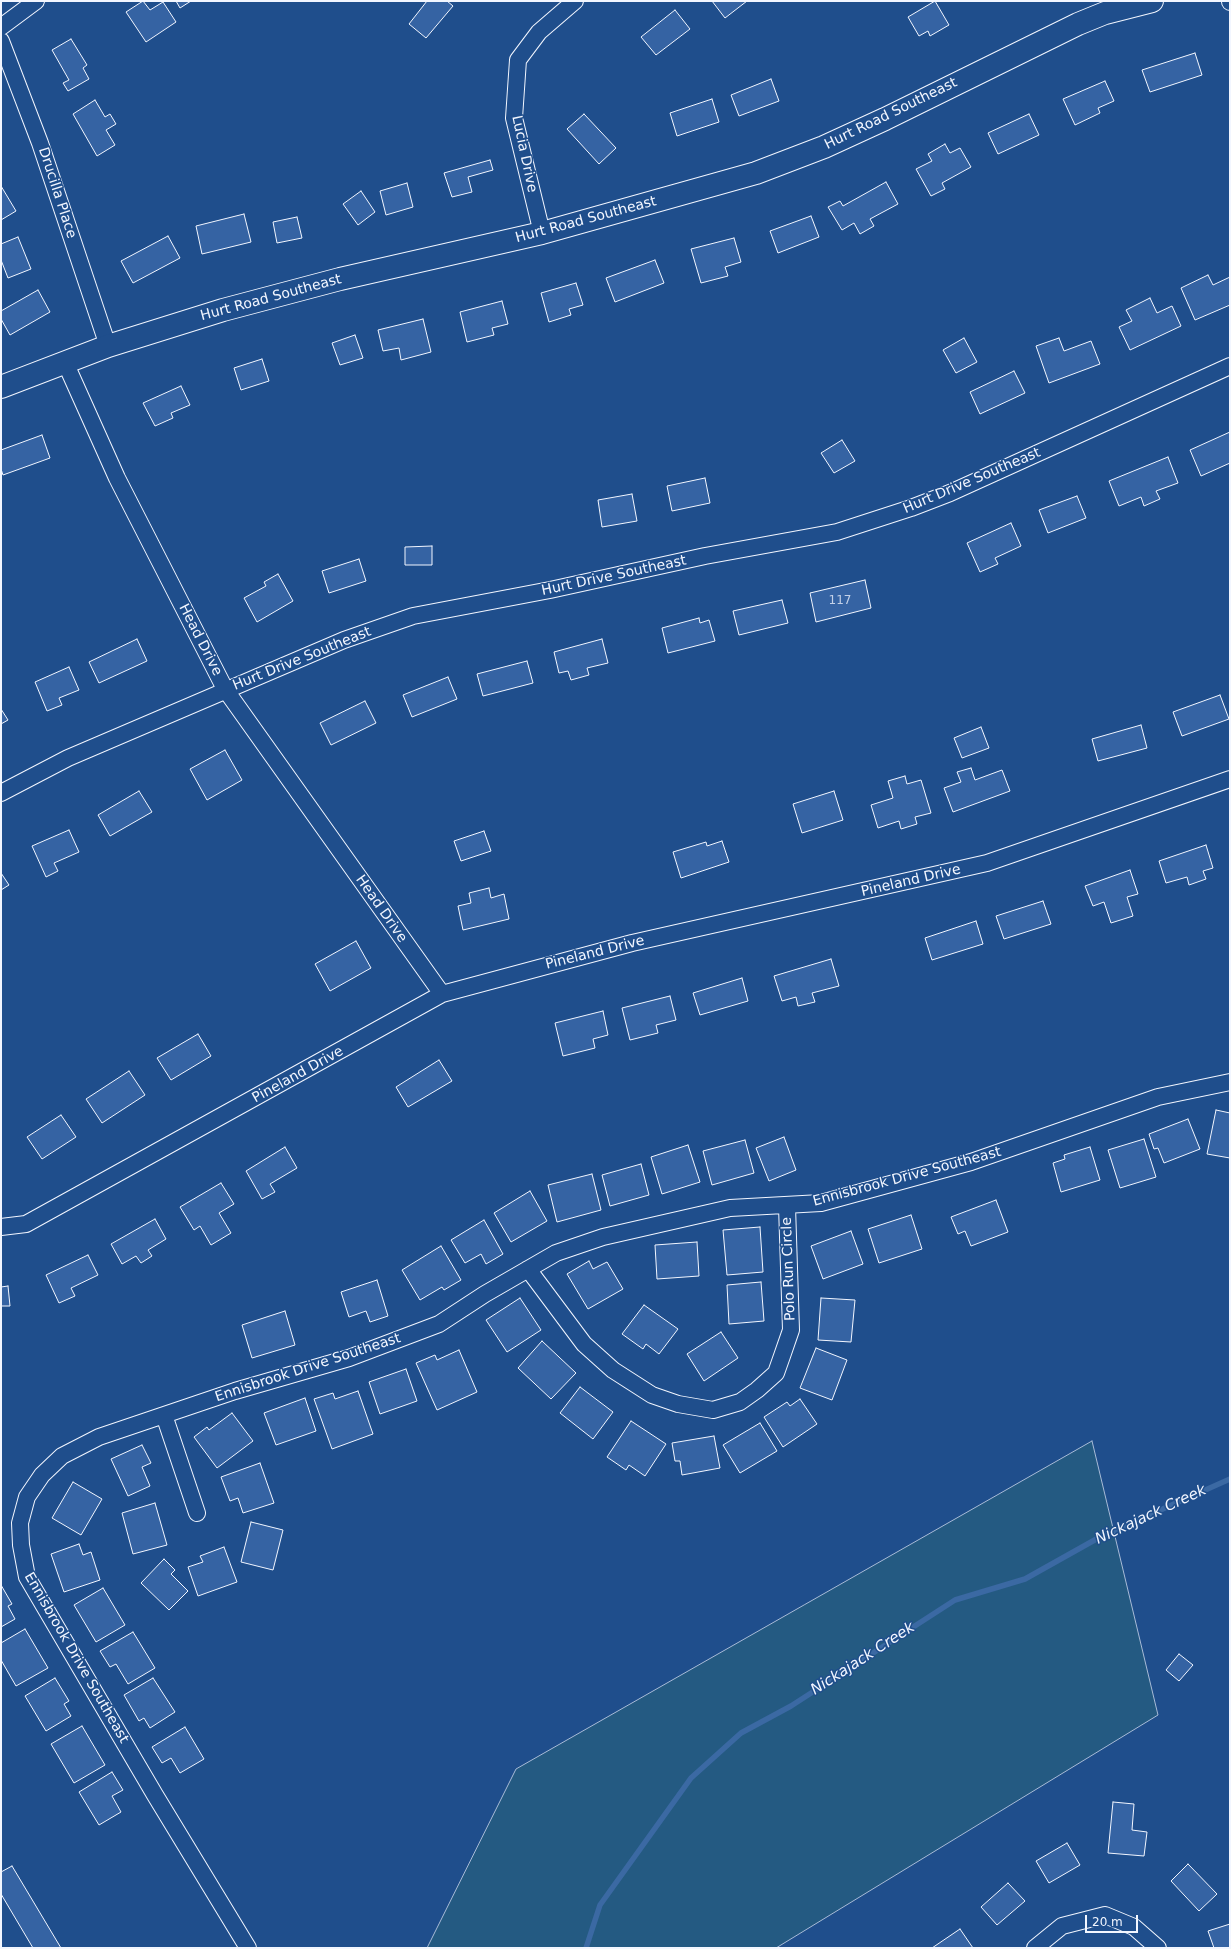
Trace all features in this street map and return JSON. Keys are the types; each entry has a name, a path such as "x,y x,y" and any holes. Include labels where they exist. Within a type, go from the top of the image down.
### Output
{"street":[{"path":"1,27 36,1"},
{"name":"Lucia Drive","path":"542,233 514,118 518,60 539,32 575,1"},
{"name":"Hurt Road Southeast","path":"1,387 108,346 223,310 282,294 542,233 756,173 824,147 885,119 1078,24 1118,9 1152,1"},
{"name":"Drucilla Place","path":"1,41 40,143 108,346"},
{"name":"Head Drive","path":"65,362 117,478 225,689 442,994"},
{"name":"Hurt Drive Southeast","path":"1,793 68,758 225,689 344,640 413,616 550,590 704,556 837,532 911,508 950,493 1230,366"},
{"name":"Pineland Drive","path":"1,1227 26,1224 442,994 632,943 825,901 987,863 1167,799 1230,779"},
{"name":"Ennisbrook Drive Southeast","path":"248,1948 155,1795 27,1577 21,1545 20,1523 27,1497 42,1475 62,1456 99,1437 235,1391 349,1358 439,1324 485,1294 556,1253 603,1237 730,1208 821,1203 971,1162 1158,1098 1230,1082"},
{"name":"Polo Run Circle","path":"528,1269 584,1344 613,1370 652,1395 678,1404 713,1410 740,1402 757,1390 776,1373 792,1330 787,1206"},
{"path":"164,1415 197,1514"},
{"path":"1035,1948 1062,1926 1105,1915 1134,1927 1158,1948"}],"shaded area":[{"path":"1092,1441 1158,1715 776,1948 427,1948 516,1769"}],"building":[{"path":"143,1 150,10 163,2 176,22 146,42 126,12"},
{"path":"176,1 191,1 180,8"},
{"path":"427,1 447,1 453,6 426,38 409,24"},
{"path":"712,1 747,1 725,18"},
{"path":"935,1 949,25 930,36 928,31 919,36 908,17"},
{"path":"675,10 690,29 656,55 641,37"},
{"path":"71,39 87,65 83,68 89,79 68,91 63,83 69,80 52,50"},
{"path":"1195,53 1202,75 1150,92 1142,70"},
{"path":"771,79 779,101 739,116 731,95"},
{"path":"1105,81 1114,101 1098,108 1100,113 1075,125 1063,99"},
{"path":"712,99 719,122 677,136 670,113"},
{"path":"95,100 105,117 110,114 116,124 106,130 115,145 97,156 73,114"},
{"path":"584,114 616,148 599,164 567,129"},
{"path":"1029,114 1039,135 998,154 988,133"},
{"path":"945,144 950,153 960,148 971,167 942,183 945,189 931,196 916,169 932,161 928,154"},
{"path":"490,160 493,170 468,177 472,192 452,197 444,173"},
{"path":"886,182 898,204 870,219 874,226 860,234 854,223 842,230 828,207 840,201 843,206"},
{"path":"407,183 413,207 386,215 380,191"},
{"path":"1,186 16,211 1,220"},
{"path":"361,191 375,212 358,225 343,204"},
{"path":"244,214 251,242 202,254 196,226"},
{"path":"811,216 819,237 778,253 770,231"},
{"path":"297,217 302,238 277,243 273,222"},
{"path":"168,236 180,258 133,283 121,261"},
{"path":"18,237 31,269 8,278 1,260 1,244"},
{"path":"734,238 741,262 725,267 728,276 701,283 691,249"},
{"path":"655,260 664,283 615,302 606,278"},
{"path":"1208,275 1213,285 1230,277 1230,305 1195,320 1181,288"},
{"path":"576,283 583,305 569,309 571,315 549,322 541,293"},
{"path":"38,290 50,312 10,335 1,319 1,311"},
{"path":"1150,298 1157,313 1172,306 1181,326 1130,350 1119,327 1132,321 1126,310"},
{"path":"502,301 508,324 492,328 494,335 467,342 460,312"},
{"path":"423,319 431,352 401,360 399,348 383,351 378,330"},
{"path":"355,335 363,358 340,365 332,343"},
{"path":"964,338 977,362 956,373 943,350"},
{"path":"1059,338 1064,351 1091,341 1100,364 1049,383 1036,346"},
{"path":"262,359 269,381 241,390 234,368"},
{"path":"1014,371 1025,393 980,414 970,392"},
{"path":"181,386 190,405 171,413 173,418 155,426 143,403"},
{"path":"1230,432 1230,463 1201,476 1190,450"},
{"path":"42,435 50,458 3,475 1,469 1,450"},
{"path":"842,440 855,461 834,473 821,453"},
{"path":"1168,457 1178,483 1156,491 1160,499 1144,506 1141,497 1119,506 1109,481"},
{"path":"705,478 710,503 672,511 667,486"},
{"path":"632,494 637,521 602,527 598,500"},
{"path":"1077,496 1086,518 1048,533 1039,510"},
{"path":"1011,523 1021,546 995,558 998,564 980,572 967,543"},
{"path":"432,546 432,565 405,565 405,547"},
{"path":"359,559 366,581 329,593 322,571"},
{"path":"278,574 293,601 257,622 244,598 266,586 264,582"},
{"path":"865,580 871,608 816,622 810,593"},
{"path":"782,600 788,623 739,635 733,611"},
{"path":"699,618 700,623 709,620 715,641 668,653 662,628"},
{"path":"137,639 147,661 99,683 89,662"},
{"path":"602,639 608,663 587,668 589,675 571,680 568,671 559,673 554,652"},
{"path":"527,661 533,683 483,696 477,674"},
{"path":"69,667 79,690 59,698 62,705 47,711 35,682"},
{"path":"448,677 457,699 412,717 403,695"},
{"path":"1220,695 1229,719 1182,736 1173,712"},
{"path":"365,701 376,723 331,745 320,723"},
{"path":"1,709 8,720 1,724"},
{"path":"1141,725 1147,748 1098,761 1092,739"},
{"path":"981,727 989,748 962,758 954,738"},
{"path":"225,750 242,780 207,800 190,769"},
{"path":"971,768 975,780 1002,770 1010,791 953,812 944,788 961,782 957,772"},
{"path":"905,776 907,784 921,780 931,813 915,817 917,824 901,829 899,821 878,828 871,805 893,798 888,781"},
{"path":"139,791 152,812 110,836 98,815"},
{"path":"834,791 843,820 802,833 793,804"},
{"path":"69,830 79,852 54,863 58,871 46,877 32,846"},
{"path":"484,831 491,851 461,861 454,841"},
{"path":"722,841 729,862 681,878 673,852 706,842 707,846"},
{"path":"1206,845 1213,868 1203,871 1206,879 1189,885 1187,877 1166,883 1159,861"},
{"path":"1130,870 1138,894 1127,897 1133,916 1111,923 1104,902 1093,906 1085,886"},
{"path":"1,873 9,885 1,890"},
{"path":"489,888 491,898 504,894 509,919 463,930 458,906 471,903 469,893"},
{"path":"1043,901 1051,924 1004,939 996,916"},
{"path":"976,921 983,944 932,960 925,938"},
{"path":"356,941 371,968 330,991 315,964"},
{"path":"831,959 839,986 812,993 815,1002 798,1006 796,997 782,1001 774,976"},
{"path":"742,978 748,1001 700,1015 693,993"},
{"path":"670,996 676,1020 656,1025 658,1033 630,1040 622,1008"},
{"path":"603,1011 608,1035 593,1039 595,1048 563,1056 555,1023"},
{"path":"198,1034 211,1056 171,1080 157,1058"},
{"path":"439,1060 452,1081 408,1107 396,1087"},
{"path":"129,1071 145,1095 102,1123 86,1099"},
{"path":"1216,1110 1230,1113 1230,1158 1207,1154"},
{"path":"61,1115 76,1137 42,1159 27,1137"},
{"path":"1188,1119 1200,1149 1164,1163 1158,1148 1154,1149 1149,1134"},
{"path":"784,1137 796,1170 769,1181 756,1148"},
{"path":"1144,1139 1156,1177 1120,1188 1108,1150"},
{"path":"745,1140 754,1173 712,1185 703,1151"},
{"path":"688,1145 700,1182 662,1194 651,1157"},
{"path":"285,1147 297,1168 270,1184 275,1192 262,1199 246,1171"},
{"path":"1090,1147 1100,1180 1061,1192 1053,1163 1065,1159 1064,1155"},
{"path":"641,1164 649,1195 610,1206 602,1175"},
{"path":"592,1174 601,1210 557,1222 548,1185"},
{"path":"221,1183 234,1204 219,1213 231,1233 211,1245 200,1226 194,1230 180,1207"},
{"path":"530,1191 547,1221 511,1242 494,1213"},
{"path":"996,1200 1008,1232 971,1246 965,1231 958,1234 951,1217"},
{"path":"911,1215 922,1249 879,1263 868,1229"},
{"path":"155,1219 166,1239 148,1250 152,1256 141,1263 136,1256 122,1264 111,1244"},
{"path":"484,1220 503,1254 486,1264 481,1254 465,1263 451,1240"},
{"path":"760,1227 763,1272 727,1275 723,1230"},
{"path":"851,1231 863,1264 823,1279 811,1246"},
{"path":"697,1242 699,1276 657,1279 655,1245"},
{"path":"441,1246 461,1280 444,1290 442,1287 420,1300 402,1270"},
{"path":"88,1255 98,1275 71,1288 75,1296 59,1303 46,1275"},
{"path":"589,1261 593,1269 607,1262 623,1289 588,1309 567,1274"},
{"path":"377,1280 388,1316 370,1322 366,1311 349,1317 341,1292"},
{"path":"761,1282 764,1321 729,1324 727,1285"},
{"path":"8,1286 10,1306 1,1306 1,1287"},
{"path":"520,1298 541,1330 507,1352 486,1320"},
{"path":"821,1298 855,1300 851,1342 818,1340"},
{"path":"644,1305 678,1329 659,1354 646,1344 643,1349 622,1334"},
{"path":"285,1311 295,1345 252,1358 242,1325"},
{"path":"721,1332 738,1358 704,1381 687,1354"},
{"path":"542,1341 576,1373 551,1399 518,1368"},
{"path":"816,1348 847,1360 832,1400 800,1388"},
{"path":"459,1350 477,1392 437,1410 416,1363 435,1355 437,1360"},
{"path":"406,1369 417,1401 380,1414 369,1382"},
{"path":"580,1387 613,1412 593,1439 560,1413"},
{"path":"358,1391 373,1434 332,1449 314,1399 333,1393 335,1399"},
{"path":"305,1398 316,1431 276,1445 264,1413"},
{"path":"800,1399 817,1424 783,1447 764,1417 787,1402 790,1406"},
{"path":"232,1413 253,1441 217,1468 194,1437 207,1427 209,1430"},
{"path":"631,1421 666,1444 645,1476 629,1465 626,1470 607,1457"},
{"path":"760,1423 777,1451 740,1473 723,1445"},
{"path":"714,1436 720,1468 682,1475 680,1461 675,1461 672,1443"},
{"path":"142,1445 151,1463 142,1467 150,1486 128,1496 111,1459"},
{"path":"260,1463 274,1503 243,1513 238,1498 230,1501 221,1477"},
{"path":"73,1482 102,1499 81,1535 52,1518"},
{"path":"155,1503 167,1545 133,1554 122,1513"},
{"path":"251,1522 283,1530 273,1570 241,1562"},
{"path":"79,1544 83,1555 91,1552 100,1580 64,1592 51,1554"},
{"path":"224,1547 237,1582 198,1596 188,1567 203,1562 200,1556"},
{"path":"164,1559 175,1570 171,1574 188,1591 169,1610 141,1583"},
{"path":"1,1585 12,1604 8,1606 15,1619 1,1627"},
{"path":"103,1588 125,1625 96,1642 74,1605"},
{"path":"25,1629 48,1668 16,1686 1,1660 1,1643"},
{"path":"133,1632 155,1668 128,1684 116,1664 110,1667 100,1651"},
{"path":"1179,1654 1193,1665 1179,1681 1166,1670"},
{"path":"55,1678 69,1701 64,1704 71,1716 46,1731 25,1696"},
{"path":"153,1678 175,1712 150,1728 144,1718 139,1721 124,1695"},
{"path":"82,1726 105,1765 74,1783 51,1744"},
{"path":"185,1727 204,1759 180,1773 171,1758 162,1763 152,1747"},
{"path":"112,1772 123,1790 112,1796 121,1812 99,1825 79,1792"},
{"path":"1113,1802 1134,1804 1132,1830 1147,1832 1144,1856 1108,1853"},
{"path":"1067,1843 1080,1865 1049,1883 1036,1861"},
{"path":"1188,1864 1217,1894 1199,1911 1171,1881"},
{"path":"12,1866 61,1948 33,1948 1,1894 1,1872"},
{"path":"1008,1883 1025,1901 997,1925 981,1907"},
{"path":"1230,1924 1230,1948 1214,1948 1208,1931"},
{"path":"960,1929 973,1948 932,1948"}],"waterway":[{"name":"Nickajack Creek","path":"586,1948 600,1905 691,1778 741,1733 791,1706 955,1600 1025,1579 1100,1537 1230,1479"}]}
